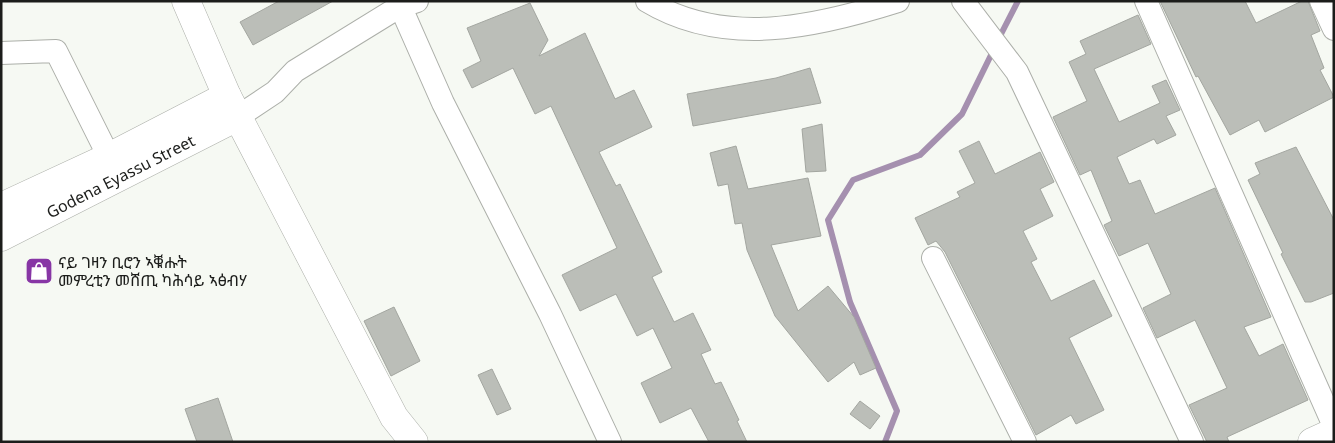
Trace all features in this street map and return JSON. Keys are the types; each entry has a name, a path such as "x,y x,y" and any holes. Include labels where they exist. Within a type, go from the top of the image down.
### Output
{"main road":[{"path":"170,1 394,418 414,442"},
{"path":"186,1 227,109 361,395 373,417 392,442"},
{"path":"1,207 109,158 227,109"},
{"name":"Godena Eyassu Street","path":"1,237 227,109"},
{"path":"1312,442 1334,432"}],"street":[{"path":"646,1 685,20 718,28 775,30 872,10 898,1"},
{"path":"962,1 1011,64 1192,442"},
{"path":"1146,1 1334,426"},
{"path":"1321,1 1334,29"},
{"path":"227,109 275,92 295,71 405,3 443,103 550,314 610,442"},
{"path":"1,53 56,51 109,158"},
{"path":"932,258 1025,442"}],"building":[{"path":"279,1 333,1 253,45 240,22"},
{"path":"1160,1 1245,1 1256,23 1302,1 1308,1 1320,31 1311,35 1324,68 1320,70 1334,97 1265,132 1259,120 1230,135 1198,76 1196,77"},
{"path":"530,3 548,40 539,56 585,33 615,99 634,90 652,127 599,152 616,186 620,184 662,272 652,277 674,322 693,313 711,350 701,354 715,384 721,382 747,442 709,442 691,408 660,423 641,383 672,368 653,328 637,336 616,294 580,311 562,275 617,248 551,106 535,114 513,68 472,88 463,70 481,61 467,28"},
{"path":"1138,15 1151,44 1094,69 1119,122 1160,103 1152,86 1166,80 1180,110 1166,116 1176,135 1157,144 1154,139 1117,157 1129,184 1140,180 1155,214 1215,188 1271,317 1244,327 1259,356 1283,344 1308,400 1227,437 1229,442 1207,442 1189,405 1227,388 1195,320 1157,338 1143,308 1171,294 1148,243 1119,256 1104,225 1112,221 1091,170 1080,175 1053,117 1087,101 1069,62 1086,54 1080,41"},
{"path":"810,68 821,103 693,126 687,94 776,78"},
{"path":"822,124 826,171 806,172 802,129"},
{"path":"979,141 995,174 1040,152 1054,182 1040,189 1053,216 1023,231 1037,259 1031,262 1051,301 1094,280 1112,316 1069,338 1104,410 1076,424 1071,415 1036,435 945,252 936,241 928,245 915,218 960,197 957,192 975,183 959,151"},
{"path":"736,146 748,189 808,178 821,236 771,245 798,311 828,286 854,317 876,368 860,375 854,362 828,382 775,316 747,250 742,223 735,224 728,184 718,186 710,153"},
{"path":"1296,147 1334,220 1334,293 1311,302 1305,302 1248,180 1260,174 1255,163"},
{"path":"394,307 420,361 391,376 364,321"},
{"path":"492,369 511,409 497,415 478,375"},
{"path":"218,398 233,442 197,442 185,409"},
{"path":"860,401 880,416 870,429 850,414"}],"waterway":[{"path":"998,40 1018,1"},
{"path":"885,442 897,411 850,302 828,220 853,180 920,155 962,114 994,49"}],"place":[{"name":"ናይ ገዛን ቢሮን ኣቑሑት መምረቲን መሸጢ ካሕሳይ ኣፅብሃ","path":"39,271"}]}
